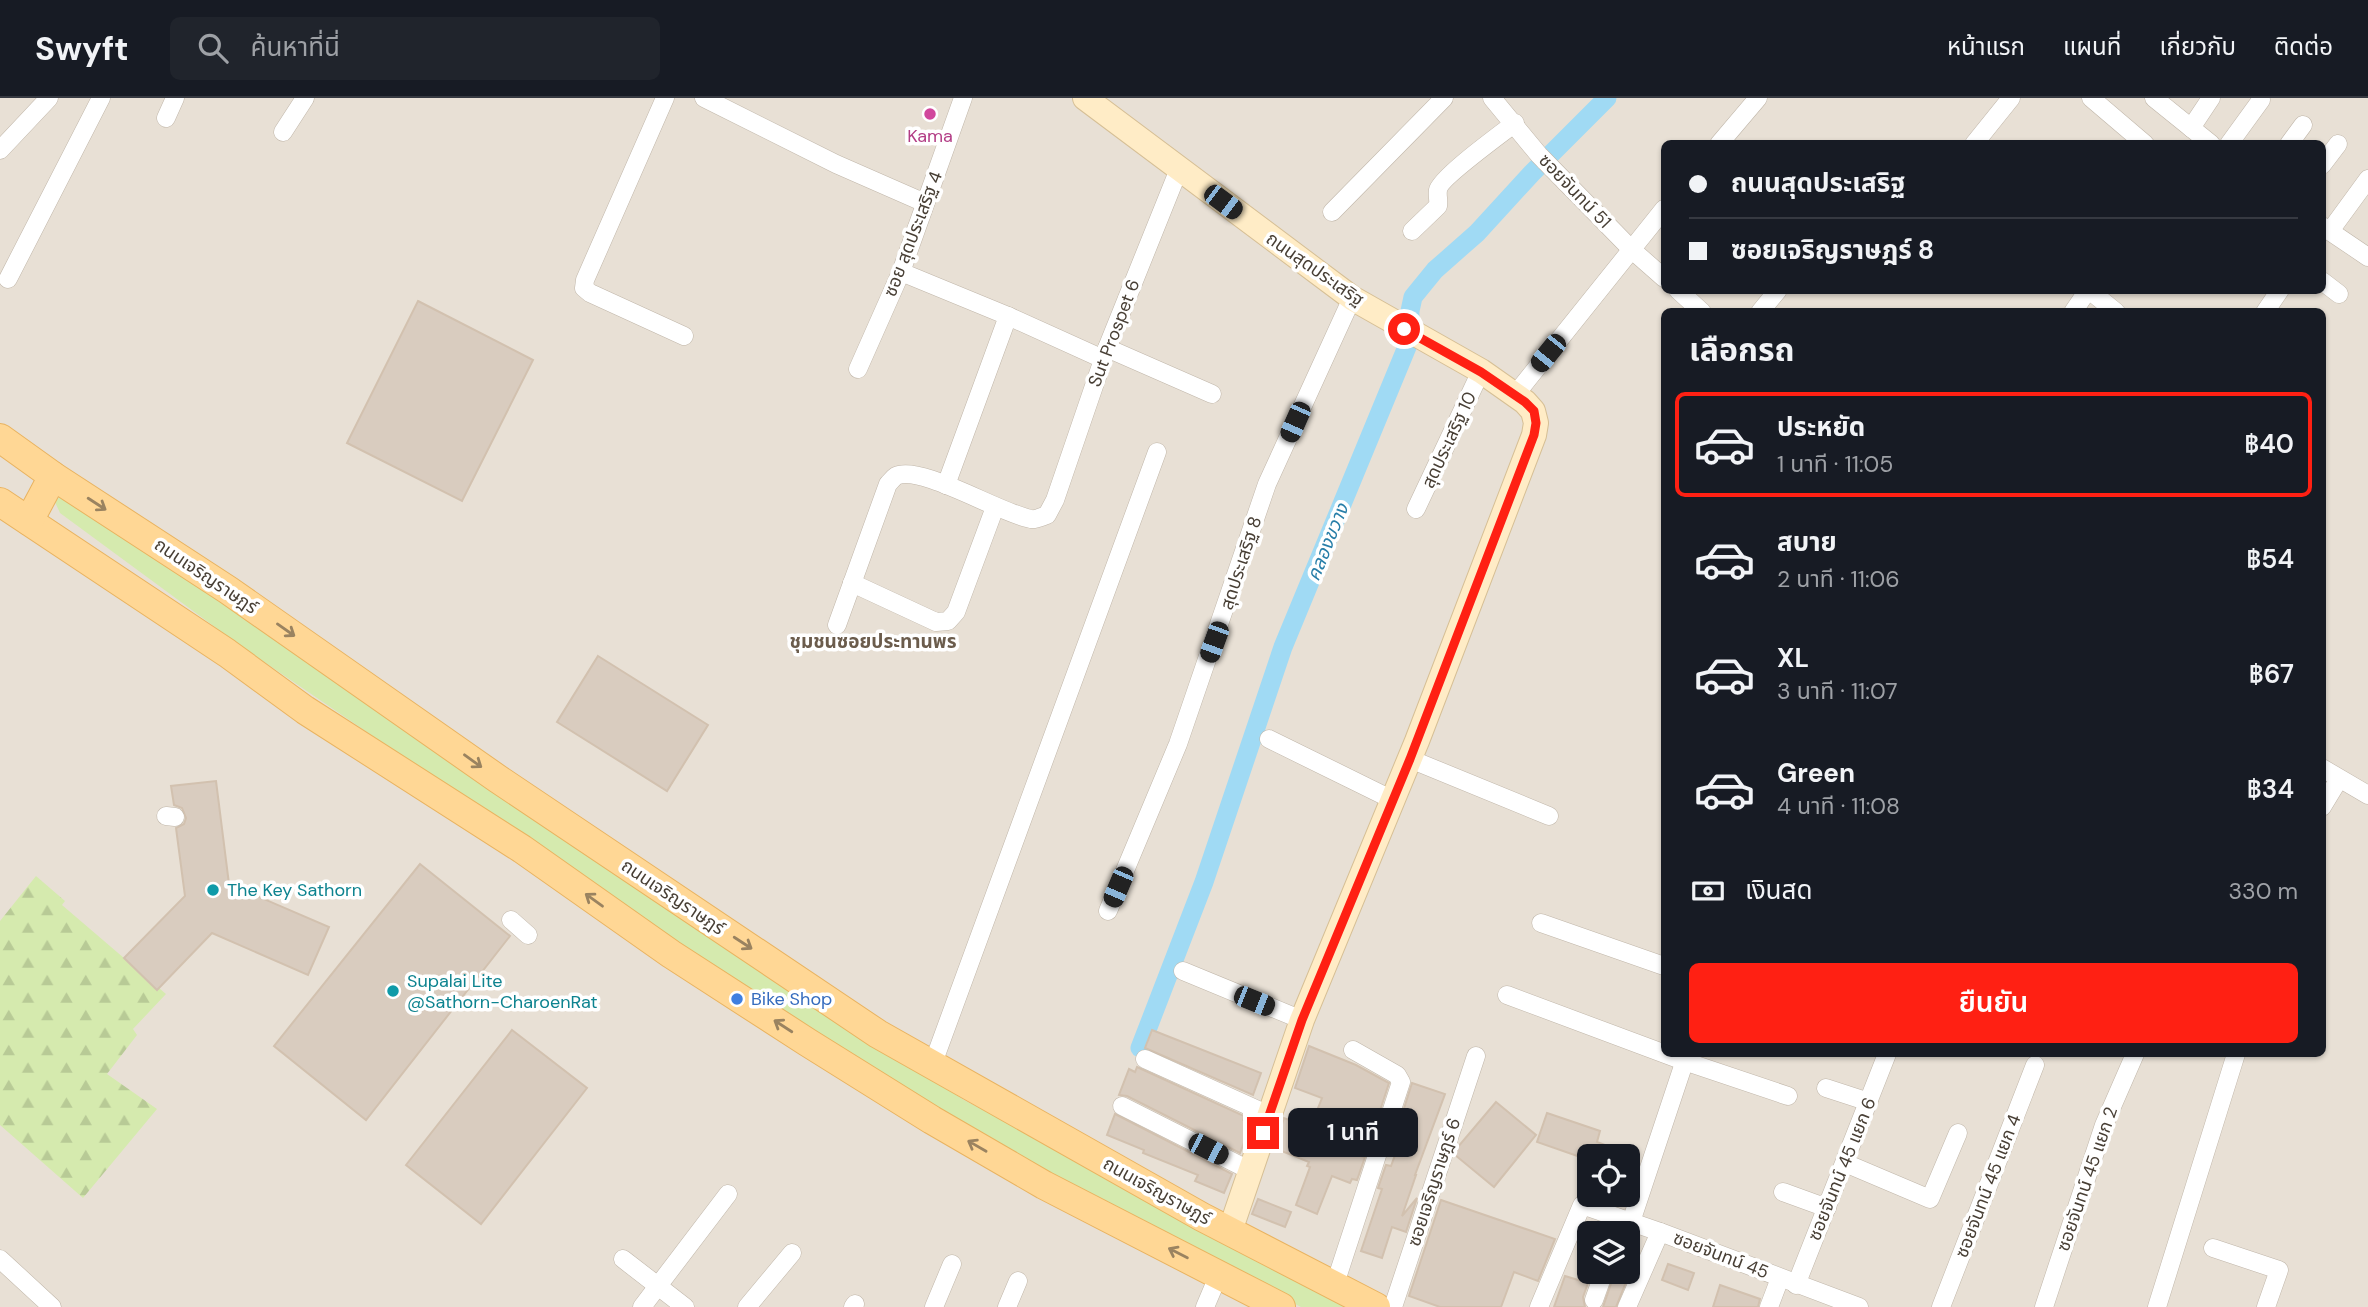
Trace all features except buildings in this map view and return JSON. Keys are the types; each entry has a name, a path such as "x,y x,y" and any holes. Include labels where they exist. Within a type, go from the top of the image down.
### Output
{"main road":[{"name":"ถนนเจริญราษฎร์","path":"0,438 53,476 228,590 498,779 878,1034 1202,1217 1376,1307"},
{"path":"29,521 53,476"},
{"path":"0,502 227,653 305,710 522,849 671,954 807,1042 932,1120 1044,1185 1282,1307"}],"street":[{"path":"0,150 49,98"},
{"path":"8,279 101,98"},
{"path":"166,118 175,98"},
{"path":"283,132 305,98"},
{"path":"665,98 585,280 584,288 684,336"},
{"path":"705,98 836,164 925,203"},
{"name":"ซอย สุดประเสริฐ 4","path":"858,369 901,272 963,98"},
{"name":"ถนนสุดประเสริฐ","path":"1085,98 1352,298 1481,372 1534,411 1534,435 1410,759"},
{"path":"1332,212 1444,98"},
{"name":"ซอยจันทน์ 51","path":"1492,98 1546,161 1631,249 1661,275"},
{"path":"1722,140 1758,98"},
{"path":"1977,140 2011,98"},
{"path":"2091,98 2139,140"},
{"path":"2154,98 2206,140"},
{"path":"2191,128 2211,98"},
{"path":"2232,140 2261,100"},
{"path":"1412,232 1438,206 1438,188 1455,170 1515,123"},
{"path":"2292,140 2303,125"},
{"path":"2326,160 2338,144"},
{"name":"Sut Prospet 6","path":"995,507 1034,520 1047,515 1055,500 1105,354 1179,169"},
{"path":"2368,179 2326,228 2368,257"},
{"path":"1515,395 1661,213"},
{"path":"901,272 1212,394"},
{"path":"2326,284 2339,294"},
{"path":"1682,294 1698,308"},
{"path":"1762,308 1775,294"},
{"path":"2093,294 2111,308"},
{"name":"สุดประเสริฐ 8","path":"1108,911 1178,744 1267,484 1352,298"},
{"path":"946,485 1008,316"},
{"name":"สุดประเสริฐ 10","path":"1416,509 1481,372"},
{"path":"932,1066 1157,452"},
{"path":"837,625 852,583 888,484 897,476 908,474 946,485 995,507 956,612 948,621 936,622 852,583"},
{"path":"1269,738 1393,800"},
{"path":"1230,1230 1302,1020 1410,759 1549,816"},
{"path":"2326,771 2368,795"},
{"path":"2326,800 2339,779"},
{"path":"511,920 528,935"},
{"path":"1541,923 1661,965"},
{"path":"1182,971 1302,1020"},
{"path":"1507,995 1661,1049"},
{"path":"1335,1284 1401,1082 1397,1075 1353,1049"},
{"name":"ซอยเจริญราษฎร์ 6","path":"1393,1307 1476,1056"},
{"path":"1625,1221 1685,1057 1788,1096"},
{"name":"ซอยจันทน์ 45 แยก 6","path":"1769,1307 1788,1281 1827,1208 1886,1057"},
{"name":"ซอยจันทน์ 45 แยก 2","path":"2044,1307 2104,1125 2134,1057"},
{"path":"2157,1307 2235,1057"},
{"path":"1145,1059 1269,1115"},
{"name":"ซอยจันทน์ 45 แยก 4","path":"1941,1307 2035,1065"},
{"path":"1826,1088 1869,1102"},
{"path":"1122,1106 1251,1171"},
{"path":"1845,1163 1930,1199 1958,1133"},
{"path":"1783,1192 1827,1208"},
{"path":"642,1307 729,1194"},
{"name":"ซอยจันทน์ 45","path":"1539,1307 1582,1205 1616,1221"},
{"name":"ซอยจันทน์ 45","path":"1640,1228 1660,1232 1859,1307"},
{"path":"1627,1307 1660,1232"},
{"path":"2213,1248 2279,1270 2266,1307"},
{"path":"747,1307 792,1253"},
{"path":"0,1259 45,1304"},
{"path":"624,1259 685,1307"},
{"path":"934,1307 951,1264"},
{"path":"1205,1307 1219,1274"},
{"path":"1007,1307 1018,1281"},
{"path":"1594,1300 1600,1284"}],"shaded area":[{"path":"0,98 2368,98 2368,1307 0,1307"}],"green space":[{"path":"64,492 625,880 964,1100 1350,1307 1301,1307 996,1149 739,986 238,644 60,513 55,502"},
{"path":"36,876 65,901 62,905 166,994 133,1029 137,1035 107,1074 157,1109 83,1198 0,1125 0,921"}],"waterway":[{"name":"คลองขวาง","path":"1140,1048 1204,882 1283,647 1409,342 1413,297 1435,270 1477,233 1607,98"}],"place":[{"name":"Kama","path":"930,114"},
{"name":"The Key Sathorn","path":"213,890"},
{"name":"Supalai Lite @Sathorn-CharoenRat","path":"393,991"},
{"name":"Bike Shop","path":"737,999"}],"district":[{"name":"ชุมชนซอยประทานพร","path":"873,641"}],"route":[{"path":"1263,1133 1302,1020 1410,759 1534,435 1534,411 1525,402 1481,372 1404,329"}]}
